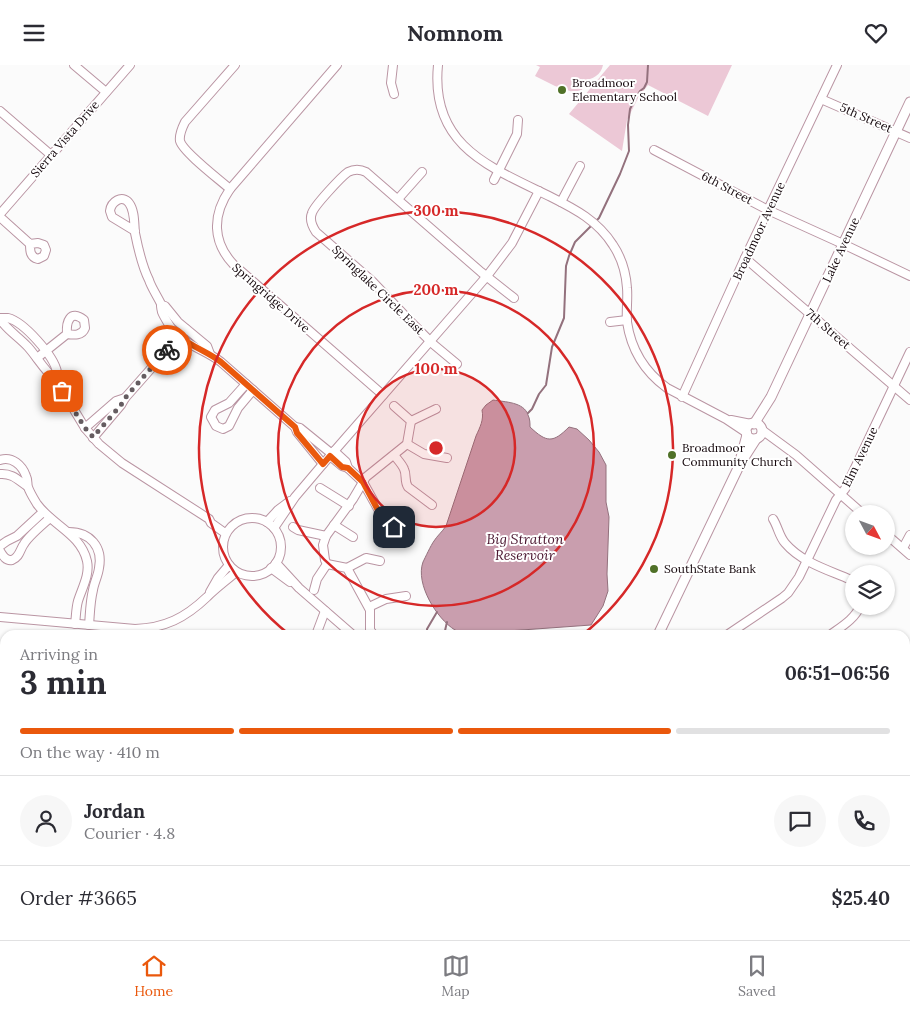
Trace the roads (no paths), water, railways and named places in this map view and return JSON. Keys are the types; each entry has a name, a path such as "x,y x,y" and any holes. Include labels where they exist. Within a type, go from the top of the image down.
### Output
{"main road":[{"name":"Lake Avenue","path":"660,630 740,464 742,452 768,411 771,397 910,102"}],"street":[{"path":"74,65 106,93"},
{"name":"Sierra Vista Drive","path":"0,215 130,65"},
{"path":"230,189 182,146 180,138 181,130 186,122 236,65"},
{"name":"Springridge Drive","path":"337,65 230,189 222,200 218,212 217,228 222,249 229,260 383,395"},
{"path":"393,65 391,83 394,94"},
{"path":"438,65 438,95 450,129 457,139 480,160 587,217 607,236 618,253 626,276 627,320 632,342 642,363 660,383 682,397 779,443 796,455 853,505"},
{"name":"Broadmoor Avenue","path":"682,397 745,258 837,65"},
{"name":"5th Street","path":"821,99 910,139"},
{"path":"0,111 51,155"},
{"path":"494,181 517,134 518,120"},
{"path":"171,138 180,138"},
{"name":"6th Street","path":"654,150 768,210 910,276"},
{"name":"Springlake Circle East","path":"398,199 355,165 329,191 307,221 316,232 378,286 430,341 457,364"},
{"path":"561,202 580,166"},
{"path":"422,172 398,199 514,298"},
{"path":"274,528 295,497 487,276 509,248 539,191"},
{"path":"0,215 30,244"},
{"path":"135,231 147,276 161,305 161,310 171,328 179,336 210,354 295,427 300,428 332,454 342,467 348,468 363,482 383,518 406,536"},
{"name":"7th Street","path":"745,258 910,400"},
{"path":"161,305 165,306 178,322 207,346 210,354"},
{"path":"56,380 57,373 46,351 36,339 20,325 8,318 0,318 4,325 22,341 56,380 85,428 106,450 122,463 209,519 214,519 227,530"},
{"path":"610,322 627,320"},
{"path":"93,437 186,329"},
{"path":"37,358 66,334"},
{"name":"Elm Avenue","path":"735,630 782,598 788,593 799,577 836,500 845,489 910,352"},
{"path":"246,384 229,403 215,410 212,417 216,426 223,429 229,427 235,412 253,390"},
{"path":"85,428 116,401 125,398"},
{"path":"394,406 412,421"},
{"path":"412,421 436,409"},
{"path":"327,564 323,545 326,536 366,477 407,443 412,421"},
{"path":"295,427 297,433 323,464"},
{"path":"407,443 424,454 447,458"},
{"path":"394,455 404,467 406,474 405,482 408,487 432,505"},
{"path":"0,460 8,459 19,464 27,478 27,486"},
{"path":"0,474 6,473 13,476 27,486 43,512 69,532 82,547 86,556 88,571 77,604 75,624"},
{"path":"320,488 348,506"},
{"path":"267,522 278,510 295,497"},
{"path":"0,546 17,536 43,512"},
{"path":"0,551 8,560 12,560 19,555 24,543 50,518"},
{"path":"258,518 274,528 281,542 280,553 274,565 266,572 255,576 246,575 236,572 229,565 224,555 223,539 227,530 237,521 258,518"},
{"path":"773,519 781,538 794,552 806,560 845,577"},
{"path":"334,525 353,537"},
{"path":"293,527 298,530 326,536"},
{"path":"69,532 77,532 90,538 100,558 99,570 91,599 89,625"},
{"path":"903,548 910,535"},
{"path":"895,541 910,555"},
{"path":"327,564 346,568 366,558 380,561"},
{"path":"314,590 317,579 327,564"},
{"path":"207,597 218,578 229,565"},
{"path":"274,565 347,630"},
{"path":"346,568 369,607 371,614 370,630"},
{"path":"0,617 135,629 156,627 192,611 236,572"},
{"path":"85,580 95,582"},
{"path":"369,607 386,599 406,596"},
{"path":"318,630 325,611"},
{"path":"837,630 854,615"}],"water":[{"name":"Big Stratton Reservoir","path":"493,400 514,403 523,407 529,417 530,427 546,438 550,439 559,436 569,427 577,429 599,452 606,465 606,502 609,517 608,591 603,606 591,625 522,630 455,630 441,618 429,600 422,580 423,562 433,543 446,526 481,423 482,410"}],"waterway":[{"path":"595,222 599,218 629,151 628,125 630,109 647,82 648,65"},
{"path":"528,413 546,385 552,347 564,318 566,266 569,256 575,242 592,225"},
{"path":"427,630 437,612"},
{"path":"445,630 447,622"}],"place":[{"name":"Broadmoor Elementary School","path":"562,90"},
{"name":"Broadmoor Community Church","path":"672,455"},
{"name":"SouthState Bank","path":"654,569"}]}
